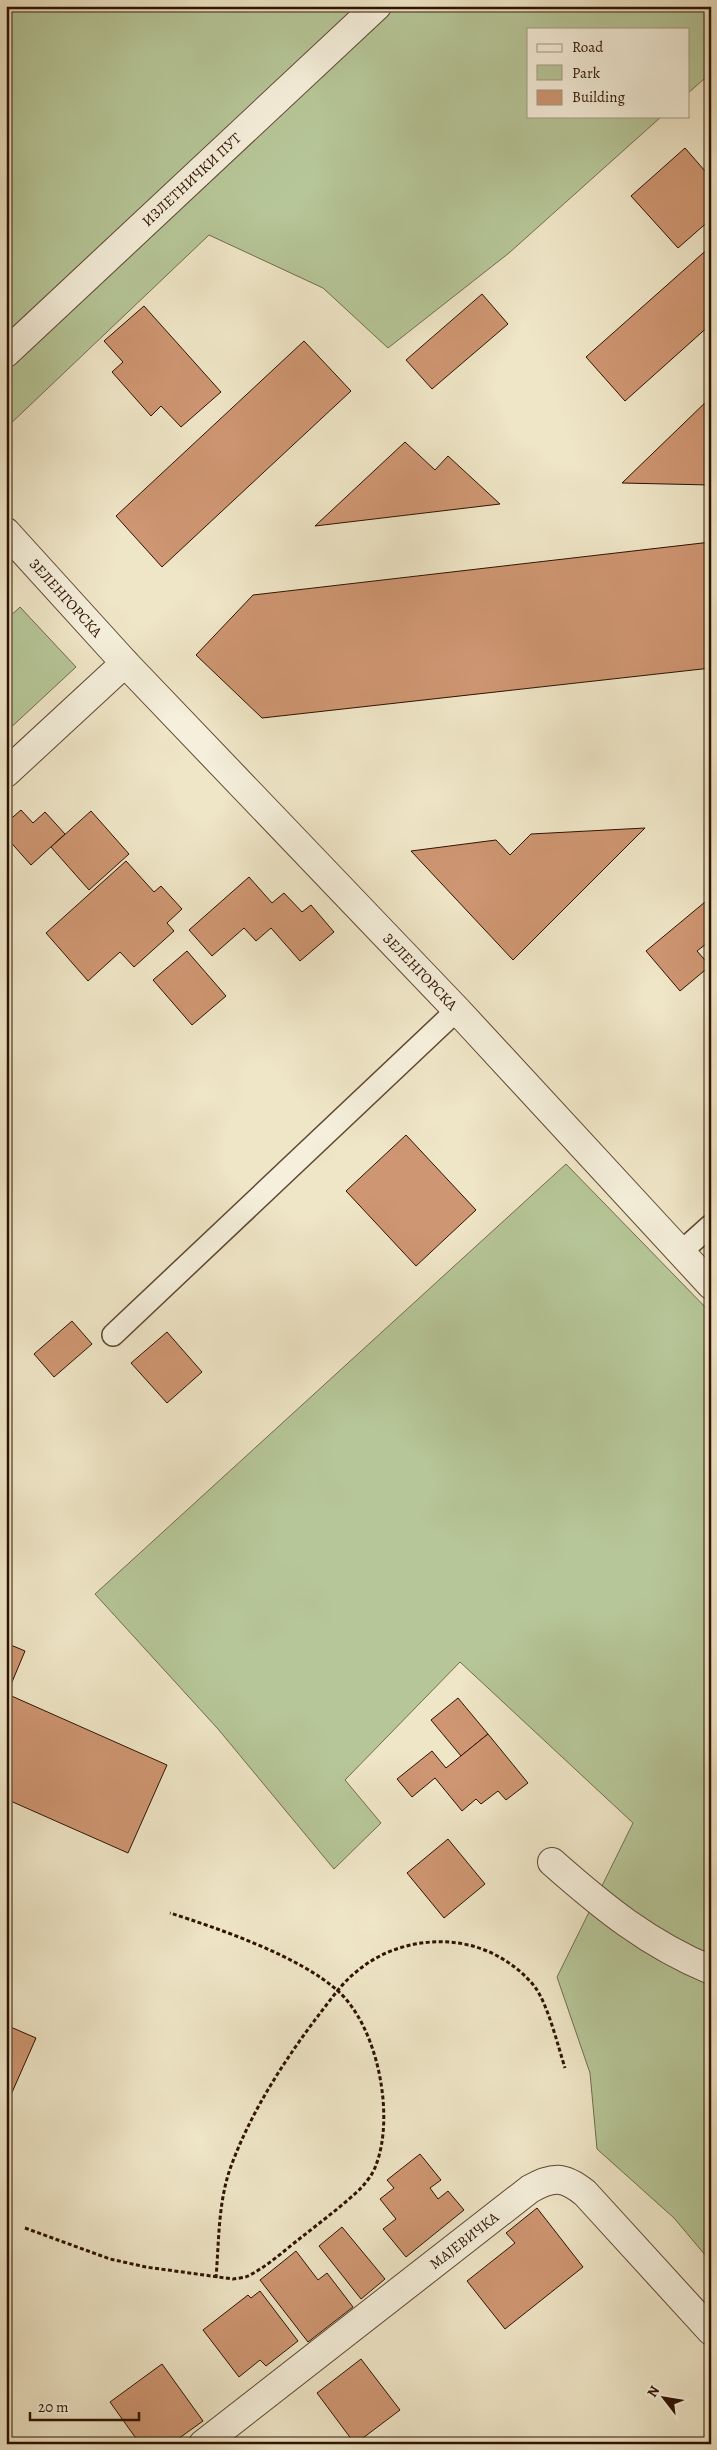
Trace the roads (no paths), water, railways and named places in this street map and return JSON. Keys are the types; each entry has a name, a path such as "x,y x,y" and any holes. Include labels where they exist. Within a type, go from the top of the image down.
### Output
{"street":[{"name":"ИЗЛЕТНИЧКИ ПУТ","path":"6,353 377,6"},
{"name":"ЗЕЛЕНГОРСКА","path":"6,532 125,663 457,1010 711,1285"},
{"path":"6,774 125,663"},
{"path":"552,1862 634,1930 674,1953 711,1970"},
{"name":"МАЈЕВИЧКА","path":"204,2444 530,2189 544,2181 557,2179 571,2182 585,2193 711,2331"}],"lane":[{"path":"113,1334 457,1010"},
{"path":"681,1252 711,1225"}]}
